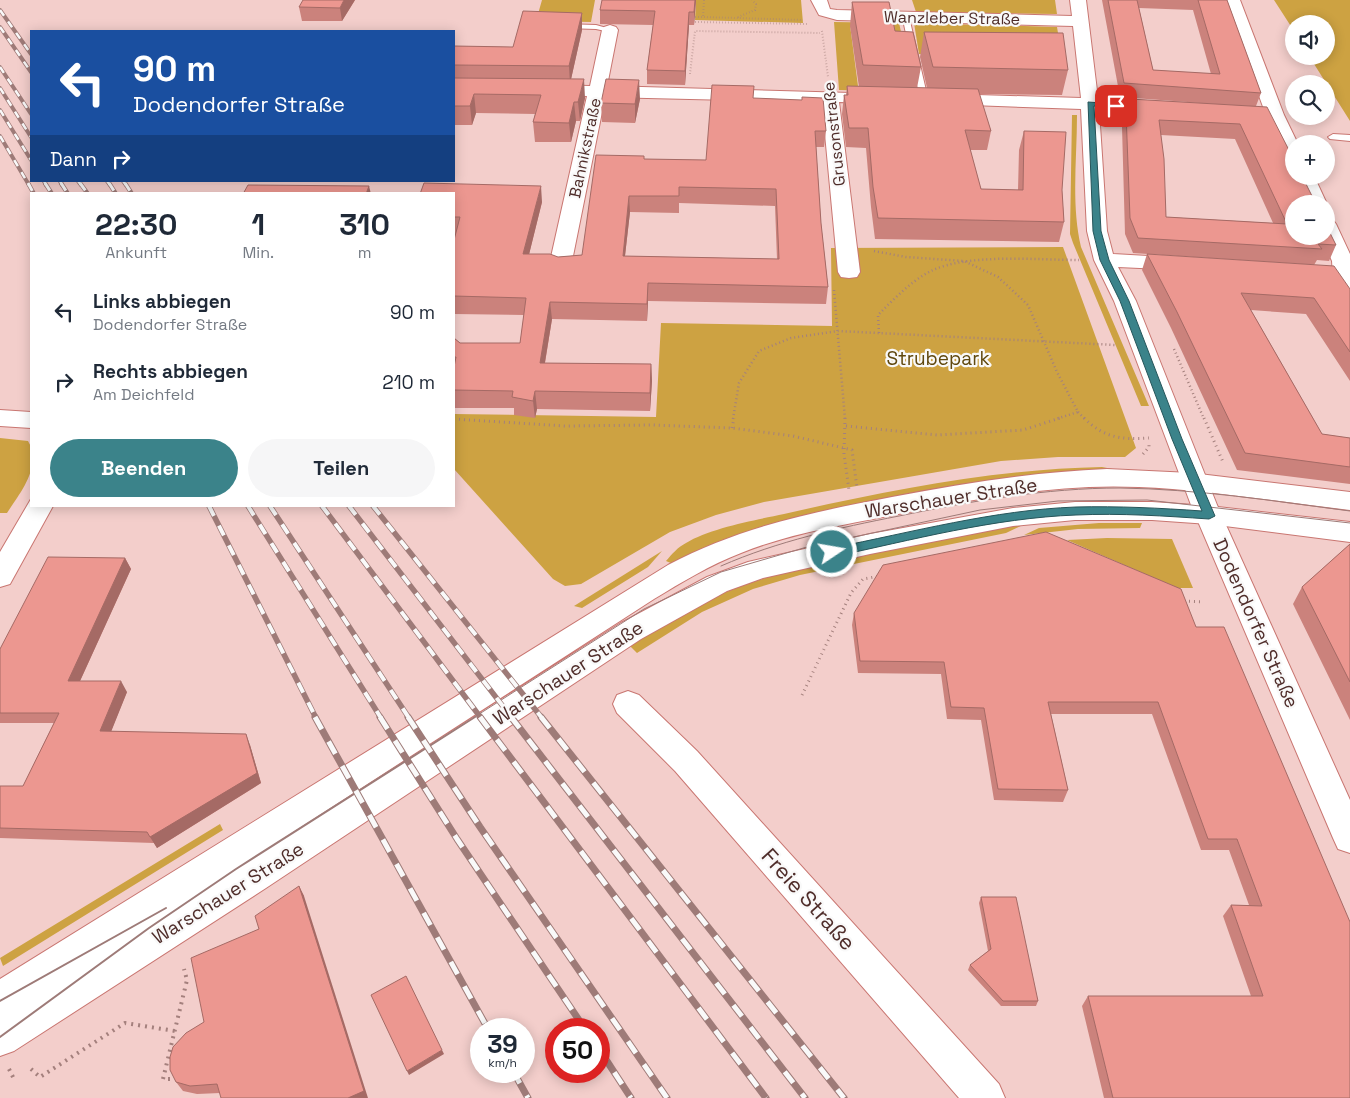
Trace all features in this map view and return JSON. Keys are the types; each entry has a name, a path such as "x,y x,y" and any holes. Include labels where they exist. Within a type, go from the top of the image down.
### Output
{"street":[{"name":"Dodendorfer Straße","path":"1078,0 1090,104 1097,231 1104,260 1125,301 1202,498 1350,838"},
{"path":"1232,0 1274,115 1285,136"},
{"name":"Wanzleber Straße","path":"821,14 1080,21"},
{"name":"Bahnikstraße","path":"560,266 610,30"},
{"path":"532,90 900,98 1090,104 1185,110"},
{"name":"Grusonstraße","path":"830,97 849,272"},
{"path":"1255,114 1274,115"},
{"path":"1335,242 1344,261 1340,277"},
{"path":"1104,260 1199,265"},
{"path":"0,418 30,420"},
{"name":"Warschauer Straße","path":"0,1000 616,609 678,572 732,546 783,529 820,520 984,489 1087,480 1137,478 1202,498"},
{"path":"1202,498 1350,501"},
{"path":"1202,498 1350,514"},
{"path":"1202,498 1350,532"},
{"name":"Warschauer Straße","path":"0,1037 262,872 631,631 717,584 758,569 870,544 1013,517 1075,511 1119,510 1202,498"},
{"path":"0,577 39,507"},
{"name":"Freie Straße","path":"628,704 686,761 985,1098"}],"lane":[{"path":"905,17 924,99"},
{"path":"558,26 596,27 610,30"},
{"path":"1335,136 1350,138"}],"path":[{"path":"703,17 704,0"},
{"path":"733,18 746,15 755,10 756,4 752,0"},
{"path":"695,17 733,18 821,14"},
{"path":"695,22 821,14"},
{"name":"Grusonstraße","path":"821,14 830,97"},
{"path":"688,93 695,31 823,33"},
{"path":"846,245 906,257 964,261 1104,260"},
{"path":"878,333 878,315 897,296 932,270 964,261 998,277 1028,305 1043,342 1078,412 1096,430 1127,440 1149,438"},
{"path":"848,487 845,447 846,426 833,291 849,272"},
{"path":"732,428 739,383 759,351 791,338 838,331 1143,347"},
{"path":"846,426 937,435 1023,430 1078,412"},
{"path":"455,419 566,426 653,425 732,428 793,436 852,450 858,493"},
{"path":"802,695 851,593 863,579 882,575"},
{"path":"1178,598 1187,602 1203,602"},
{"path":"177,1079 163,1079 187,980 184,969"},
{"path":"31,1069 40,1077 125,1023 175,1030"}],"green space":[{"path":"542,0 595,0 591,22 536,21"},
{"path":"696,0 801,0 803,23 695,20"},
{"path":"912,0 1055,0 1057,14 916,12"},
{"path":"1274,0 1350,0 1350,121 1335,97 1335,75 1321,75 1315,65 1335,65 1335,15 1285,15 1285,17"},
{"path":"834,22 899,23 915,92 839,90","holes":["850,25 866,87 858,86"]},
{"path":"914,23 1057,27 1062,57 919,54"},
{"path":"1072,115 1077,115 1075,198 1081,247 1149,406 1141,406 1070,234"},
{"name":"Strubepark","path":"1063,247 1136,448 1125,457 1058,457 1001,461 764,502 716,515 670,532 581,584 565,586 553,579 455,470 455,414 656,417 661,323 832,326 831,248"},
{"path":"0,438 28,441 30,446 30,472 28,478 7,513 0,513"},
{"path":"1102,467 1123,471 1039,475 673,564 666,561 683,545 707,533 823,505 982,476"},
{"path":"1099,523 1142,523 1140,528 1078,529 1024,535 1039,528"},
{"path":"1025,524 1006,533 800,575 753,589 702,612 637,653 628,644 706,600 749,583 792,570 999,527"},
{"path":"1107,538 1172,539 1193,588 1177,588 1067,540"},
{"path":"662,551 648,567 582,608 574,606"},
{"path":"220,824 223,830 3,966 0,958"}],"building":[{"path":"303,0 344,0 340,8 299,7"},
{"path":"602,0 695,0 694,12 689,12 685,71 647,70 655,11 600,10"},
{"path":"1108,0 1137,0 1153,70 1220,74 1198,0 1227,0 1261,93 1124,83"},
{"path":"852,2 889,2 895,31 913,32 921,67 863,65"},
{"path":"523,11 582,13 569,66 455,65 455,46 513,47"},
{"path":"924,32 1063,33 1068,70 933,67"},
{"path":"455,78 584,79 578,102 574,102 569,123 533,122 541,95 474,94 470,106 455,106"},
{"path":"606,79 639,80 635,104 601,103"},
{"path":"712,85 754,86 753,98 802,100 802,97 823,98 826,131 815,131 821,223 828,287 648,283 647,304 550,302 540,363 651,364 650,393 535,391 533,401 512,397 513,391 455,390 455,339 460,343 520,343 526,298 455,296 455,236 460,217 455,217 455,192 421,192 424,183 541,186 523,254 550,254 558,257 582,255 596,155 644,156 644,159 706,160","holes":["679,187 776,189 779,259 623,256 629,196 679,196"]},
{"path":"847,86 978,89 991,131 965,130 981,189 1023,190 1024,131 1066,132 1062,190 1064,222 878,218 873,187 868,128 849,128 844,95 848,95"},
{"path":"1130,99 1267,107 1285,142 1285,185 1306,185 1312,195 1285,195 1285,220 1240,124 1159,120 1164,159 1166,217 1285,224 1285,245 1319,245 1322,249 1138,238 1130,218 1126,112"},
{"path":"248,185 369,186 367,192 244,192"},
{"path":"1147,254 1334,266 1350,289 1350,352 1314,298 1241,293 1322,434 1350,438 1350,467 1245,453"},
{"path":"1046,532 1181,589 1196,627 1224,627 1350,922 1350,1098 1113,1098 1088,996 1263,996 1231,905 1262,906 1237,839 1208,839 1158,702 1048,702 1068,790 998,789 984,708 951,707 944,662 860,661 854,613 883,565"},
{"path":"1350,544 1350,682 1302,587"},
{"path":"48,557 125,558 68,681 121,681 100,731 246,734 257,773 150,837 147,832 0,828 0,786 23,786 59,713 0,713 0,649"},
{"path":"299,886 364,1091 348,1098 221,1098 217,1084 190,1086 176,1082 170,1070 170,1057 173,1047 186,1033 204,1022 191,958 259,929 255,916"},
{"path":"981,897 1016,897 1038,1001 1003,1001 970,965 991,949"},
{"path":"406,976 442,1050 407,1071 371,995"}],"tram line":[{"path":"721,566 786,542 853,525 926,510 1065,490 1120,488 1178,491 1235,496 1350,511"},
{"path":"473,718 644,609 721,572 807,547 980,510 1058,501 1147,500 1350,523"},
{"path":"0,1037 149,928 236,869 475,717"},
{"path":"0,1001 166,908"}],"railway":[{"path":"0,10 30,53"},
{"path":"0,27 30,71"},
{"path":"0,67 30,112"},
{"path":"0,88 30,135"},
{"path":"0,110 30,158"},
{"path":"0,136 29,185"},
{"path":"28,183 33,192"},
{"path":"45,183 51,192"},
{"path":"61,183 67,192"},
{"path":"80,183 87,192"},
{"path":"109,183 115,192"},
{"path":"125,183 131,192"},
{"path":"210,507 316,718"},
{"path":"249,507 381,718"},
{"path":"271,507 409,718"},
{"path":"323,507 481,718"},
{"path":"350,507 512,718"},
{"path":"374,507 542,718"},
{"path":"315,717 482,1018"},
{"path":"380,717 457,839 578,1018"},
{"path":"408,717 480,827 667,1098"},
{"path":"480,717 766,1098"},
{"path":"511,717 805,1098"},
{"path":"541,717 844,1098"},
{"path":"610,1066 631,1098"},
{"path":"520,1083 528,1098"}],"route":[{"path":"832,552 1013,517 1075,511 1137,510 1209,516 1177,439 1125,301 1104,260 1097,231 1090,104 1116,106"}]}
